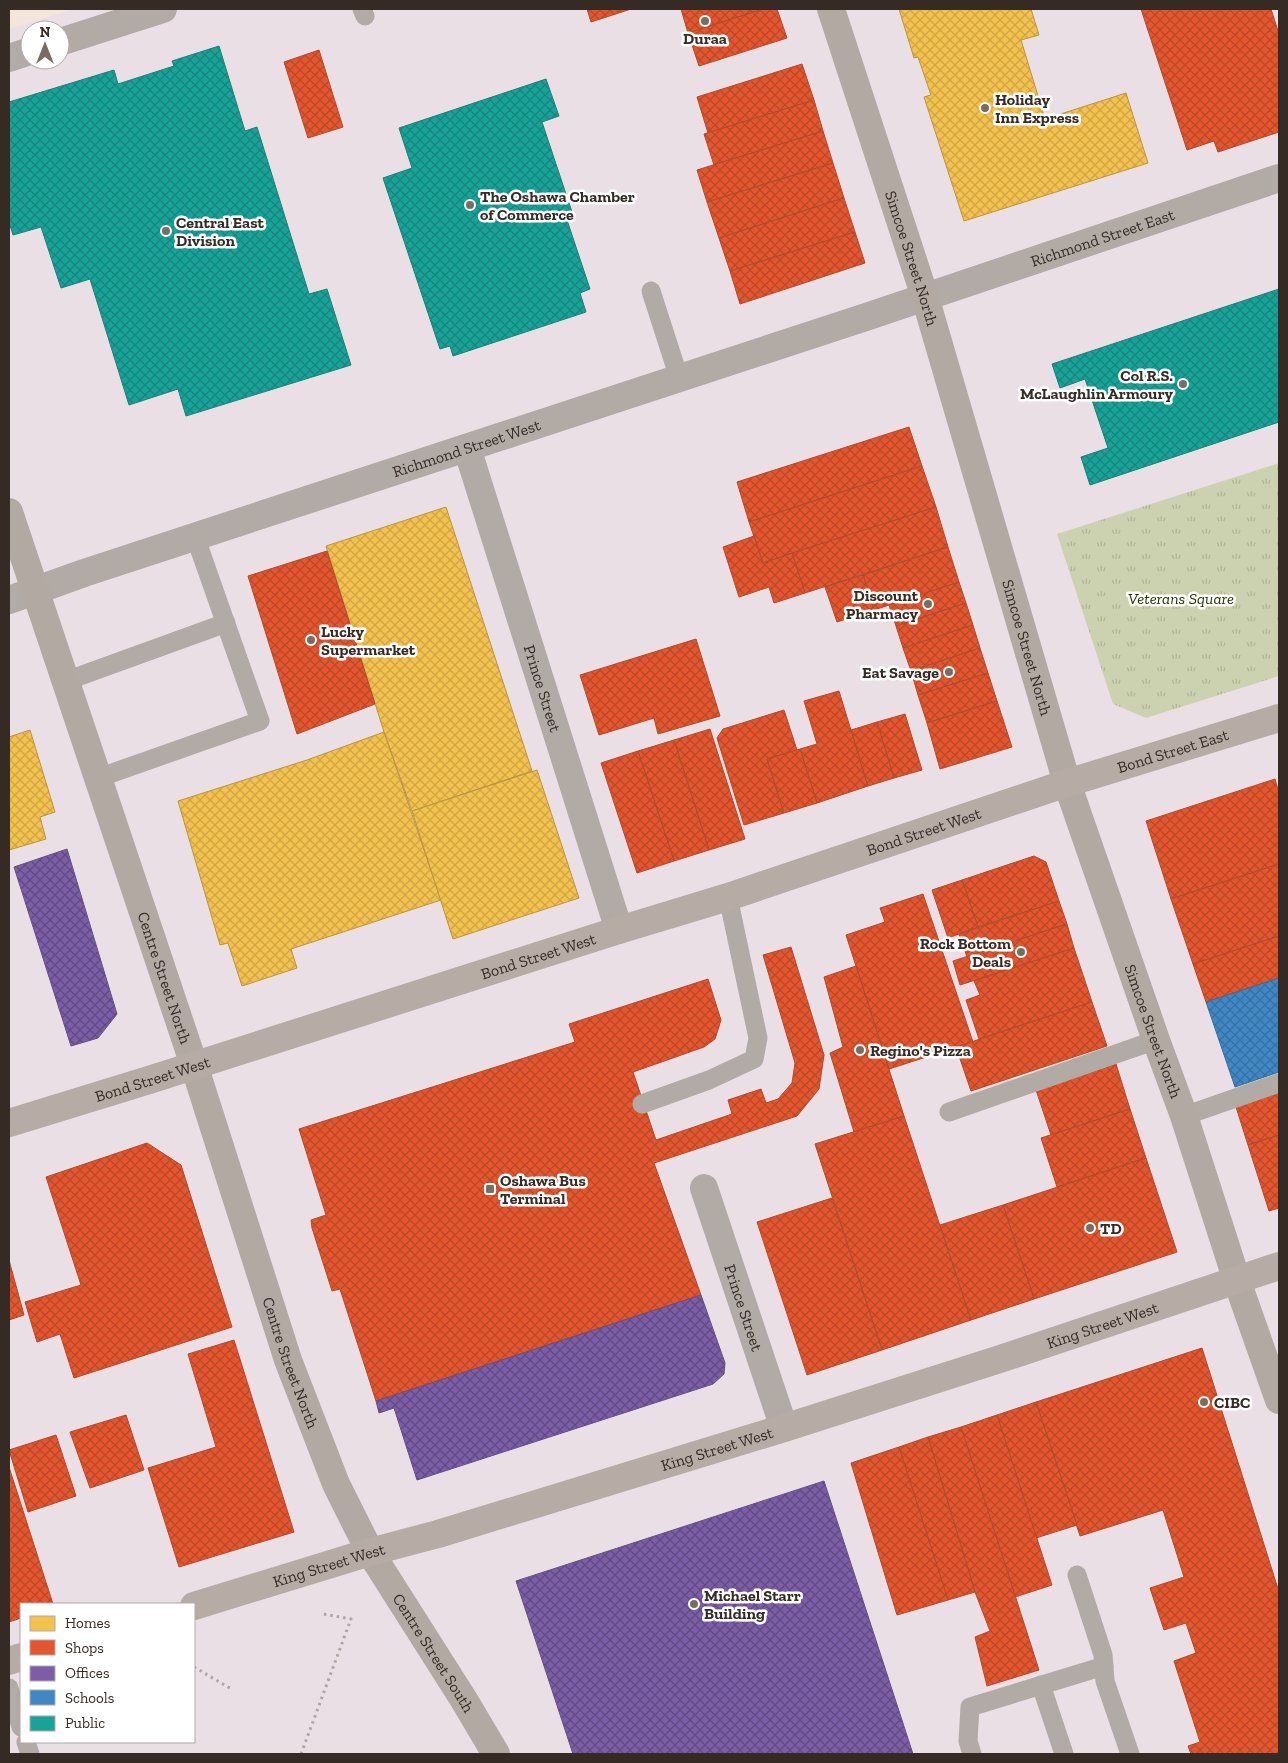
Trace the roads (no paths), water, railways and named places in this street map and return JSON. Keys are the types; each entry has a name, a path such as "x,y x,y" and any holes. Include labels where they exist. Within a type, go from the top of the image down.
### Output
{"main road":[{"name":"Simcoe Street North","path":"831,9 925,297 1067,783 1184,1116 1237,1281 1279,1400"},
{"name":"Centre Street North","path":"9,512 194,1065 288,1360 336,1484 370,1552"},
{"name":"Bond Street East","path":"1067,783 1279,718"},
{"name":"Bond Street West","path":"9,1123 728,897 1067,783"},
{"name":"King Street West","path":"195,1606 370,1552 438,1534 784,1428 1279,1266"},
{"name":"Centre Street South","path":"370,1552 496,1754"}],"street":[{"path":"70,39 163,9"},
{"name":"Richmond Street East","path":"925,297 1279,178"},
{"name":"Richmond Street West","path":"9,600 84,572 925,297"},
{"name":"Prince Street","path":"467,448 619,930"},
{"name":"Prince Street","path":"704,1188 784,1428"}],"lane":[{"path":"651,291 679,378"},
{"path":"98,778 260,721 195,536"},
{"path":"66,681 226,623"},
{"path":"642,1104 709,1080 754,1059 758,1038 728,897"},
{"path":"949,1112 1156,1040"},
{"path":"1184,1116 1279,1083"},
{"path":"1077,1575 1103,1655 1105,1681 1130,1754"},
{"path":"972,1754 968,1741 970,1707 1104,1666"},
{"path":"1041,1685 1064,1754"},
{"path":"9,1688 20,1724"}],"place":[{"name":"Duraa","path":"705,21"},
{"name":"Holiday Inn Express","path":"985,108"},
{"name":"The Oshawa Chamber of Commerce","path":"470,205"},
{"name":"Central East Division","path":"166,231"},
{"name":"Col R.S. McLaughlin Armoury","path":"1183,384"},
{"name":"Discount Pharmacy","path":"928,604"},
{"name":"Lucky Supermarket","path":"311,640"},
{"name":"Eat Savage","path":"949,672"},
{"name":"Rock Bottom Deals","path":"1021,952"},
{"name":"Regino's Pizza","path":"860,1050"},
{"name":"Oshawa Bus Terminal","path":"490,1189"},
{"name":"TD","path":"1090,1228"},
{"name":"CIBC","path":"1204,1402"},
{"name":"Michael Starr Building","path":"694,1604"}],"park label":[{"name":"Veterans Square","path":"1181,598"}]}
